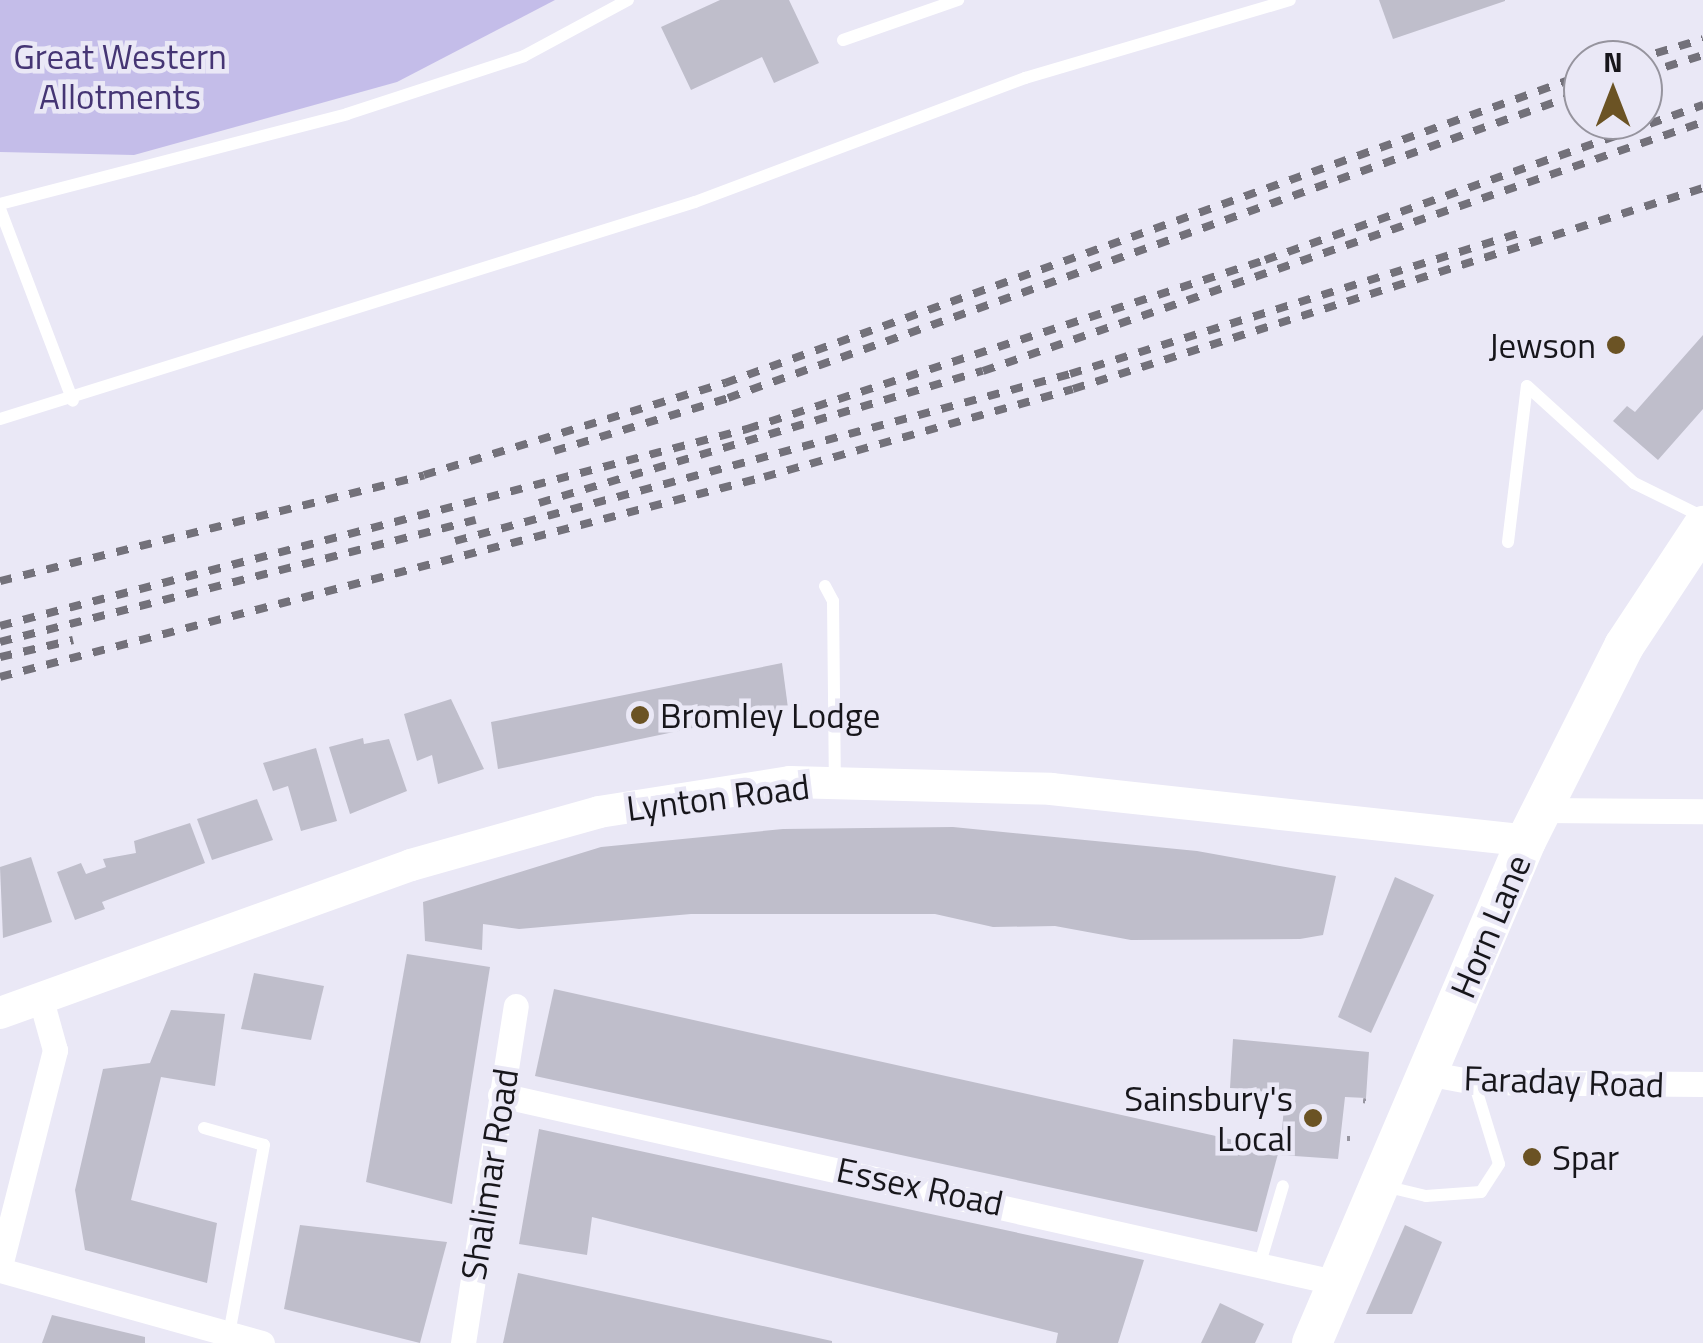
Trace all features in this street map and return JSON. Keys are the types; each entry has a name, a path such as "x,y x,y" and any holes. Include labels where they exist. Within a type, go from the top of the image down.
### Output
{"main road":[{"name":"Horn Lane","path":"1312,1343 1534,826 1624,646 1703,526"}],"street":[{"name":"Lynton Road","path":"0,1013 411,865 562,823 790,782 1050,789 1534,826"},
{"path":"1534,826 1703,810"},
{"path":"41,1000 55,1050 0,1268 262,1343"},
{"name":"Shalimar Road","path":"463,1343 516,1006"},
{"name":"Faraday Road","path":"1426,1074 1474,1082 1703,1084"},
{"name":"Essex Road","path":"500,1095 1338,1283"}],"lane":[{"path":"73,401 0,207 418,91 524,56 628,0"},
{"path":"842,40 958,0"},
{"path":"0,419 73,401 695,202 1025,78 1290,0"},
{"path":"1508,542 1527,386 1634,483 1703,517"},
{"path":"825,586 833,601 835,783"},
{"path":"1378,1185 1426,1196 1482,1192 1499,1164 1474,1082"},
{"path":"204,1128 264,1146 230,1334"},
{"path":"1260,1263 1283,1186"}],"green space":[{"name":"Great Western Allotments","path":"0,0 555,0 397,82 134,155 0,152"}],"building":[{"path":"720,0 789,0 819,63 774,83 762,57 691,90 661,27"},
{"path":"1379,0 1505,0 1505,1 1393,39"},
{"path":"1703,335 1703,409 1658,460 1613,421 1627,406 1635,412"},
{"name":"Bromley Lodge","path":"782,663 788,708 498,769 491,722"},
{"path":"451,699 484,769 438,784 432,755 417,761 404,714"},
{"path":"363,738 364,744 389,739 407,791 350,814 329,747"},
{"path":"316,748 337,821 301,831 288,786 273,791 263,763"},
{"path":"257,799 273,840 212,860 197,819"},
{"path":"190,823 205,863 102,902 105,909 75,920 57,872 81,863 86,874 106,867 103,859 136,853 134,841"},
{"path":"953,827 1197,851 1336,876 1323,935 1300,939 1131,940 1055,926 993,927 935,914 691,914 519,929 483,924 482,950 425,941 423,902 601,847 783,829"},
{"path":"31,857 52,922 3,938 0,867"},
{"path":"1395,877 1434,895 1371,1033 1338,1017"},
{"path":"407,954 490,967 452,1204 366,1182"},
{"path":"254,973 324,986 311,1040 241,1029"},
{"path":"554,989 1279,1150 1257,1232 535,1076"},
{"path":"171,1010 225,1014 215,1086 161,1077 131,1200 217,1223 207,1283 85,1250 75,1190 103,1069 150,1063"},
{"name":"Sainsbury's Local","path":"1233,1039 1369,1052 1366,1098 1345,1097 1338,1159 1280,1155 1285,1094 1230,1088"},
{"path":"539,1129 1144,1260 1118,1343 1056,1343 1058,1333 592,1217 587,1255 519,1244"},
{"path":"300,1225 447,1242 420,1343 284,1309"},
{"path":"1405,1225 1442,1242 1412,1314 1366,1314"},
{"path":"518,1273 832,1341 832,1343 503,1343"},
{"path":"1220,1303 1264,1324 1255,1343 1201,1343"},
{"path":"52,1315 145,1337 145,1343 42,1343"}],"railway":[{"path":"1663,51 1703,39"},
{"path":"1663,68 1703,55"},
{"path":"0,581 424,475 725,383 1563,82"},
{"path":"554,451 728,398 1563,99"},
{"path":"0,626 747,429 1265,260 1703,105"},
{"path":"539,503 983,371 1703,122"},
{"path":"0,677 764,477 1073,389 1703,188"},
{"path":"455,541 1070,374 1526,231"},
{"path":"0,642 476,520"},
{"path":"0,657 73,640"}],"place":[{"name":"Jewson","path":"1616,345"},
{"name":"Bromley Lodge","path":"640,715"},
{"name":"Sainsbury's Local","path":"1313,1118"},
{"name":"Spar","path":"1532,1157"}]}
